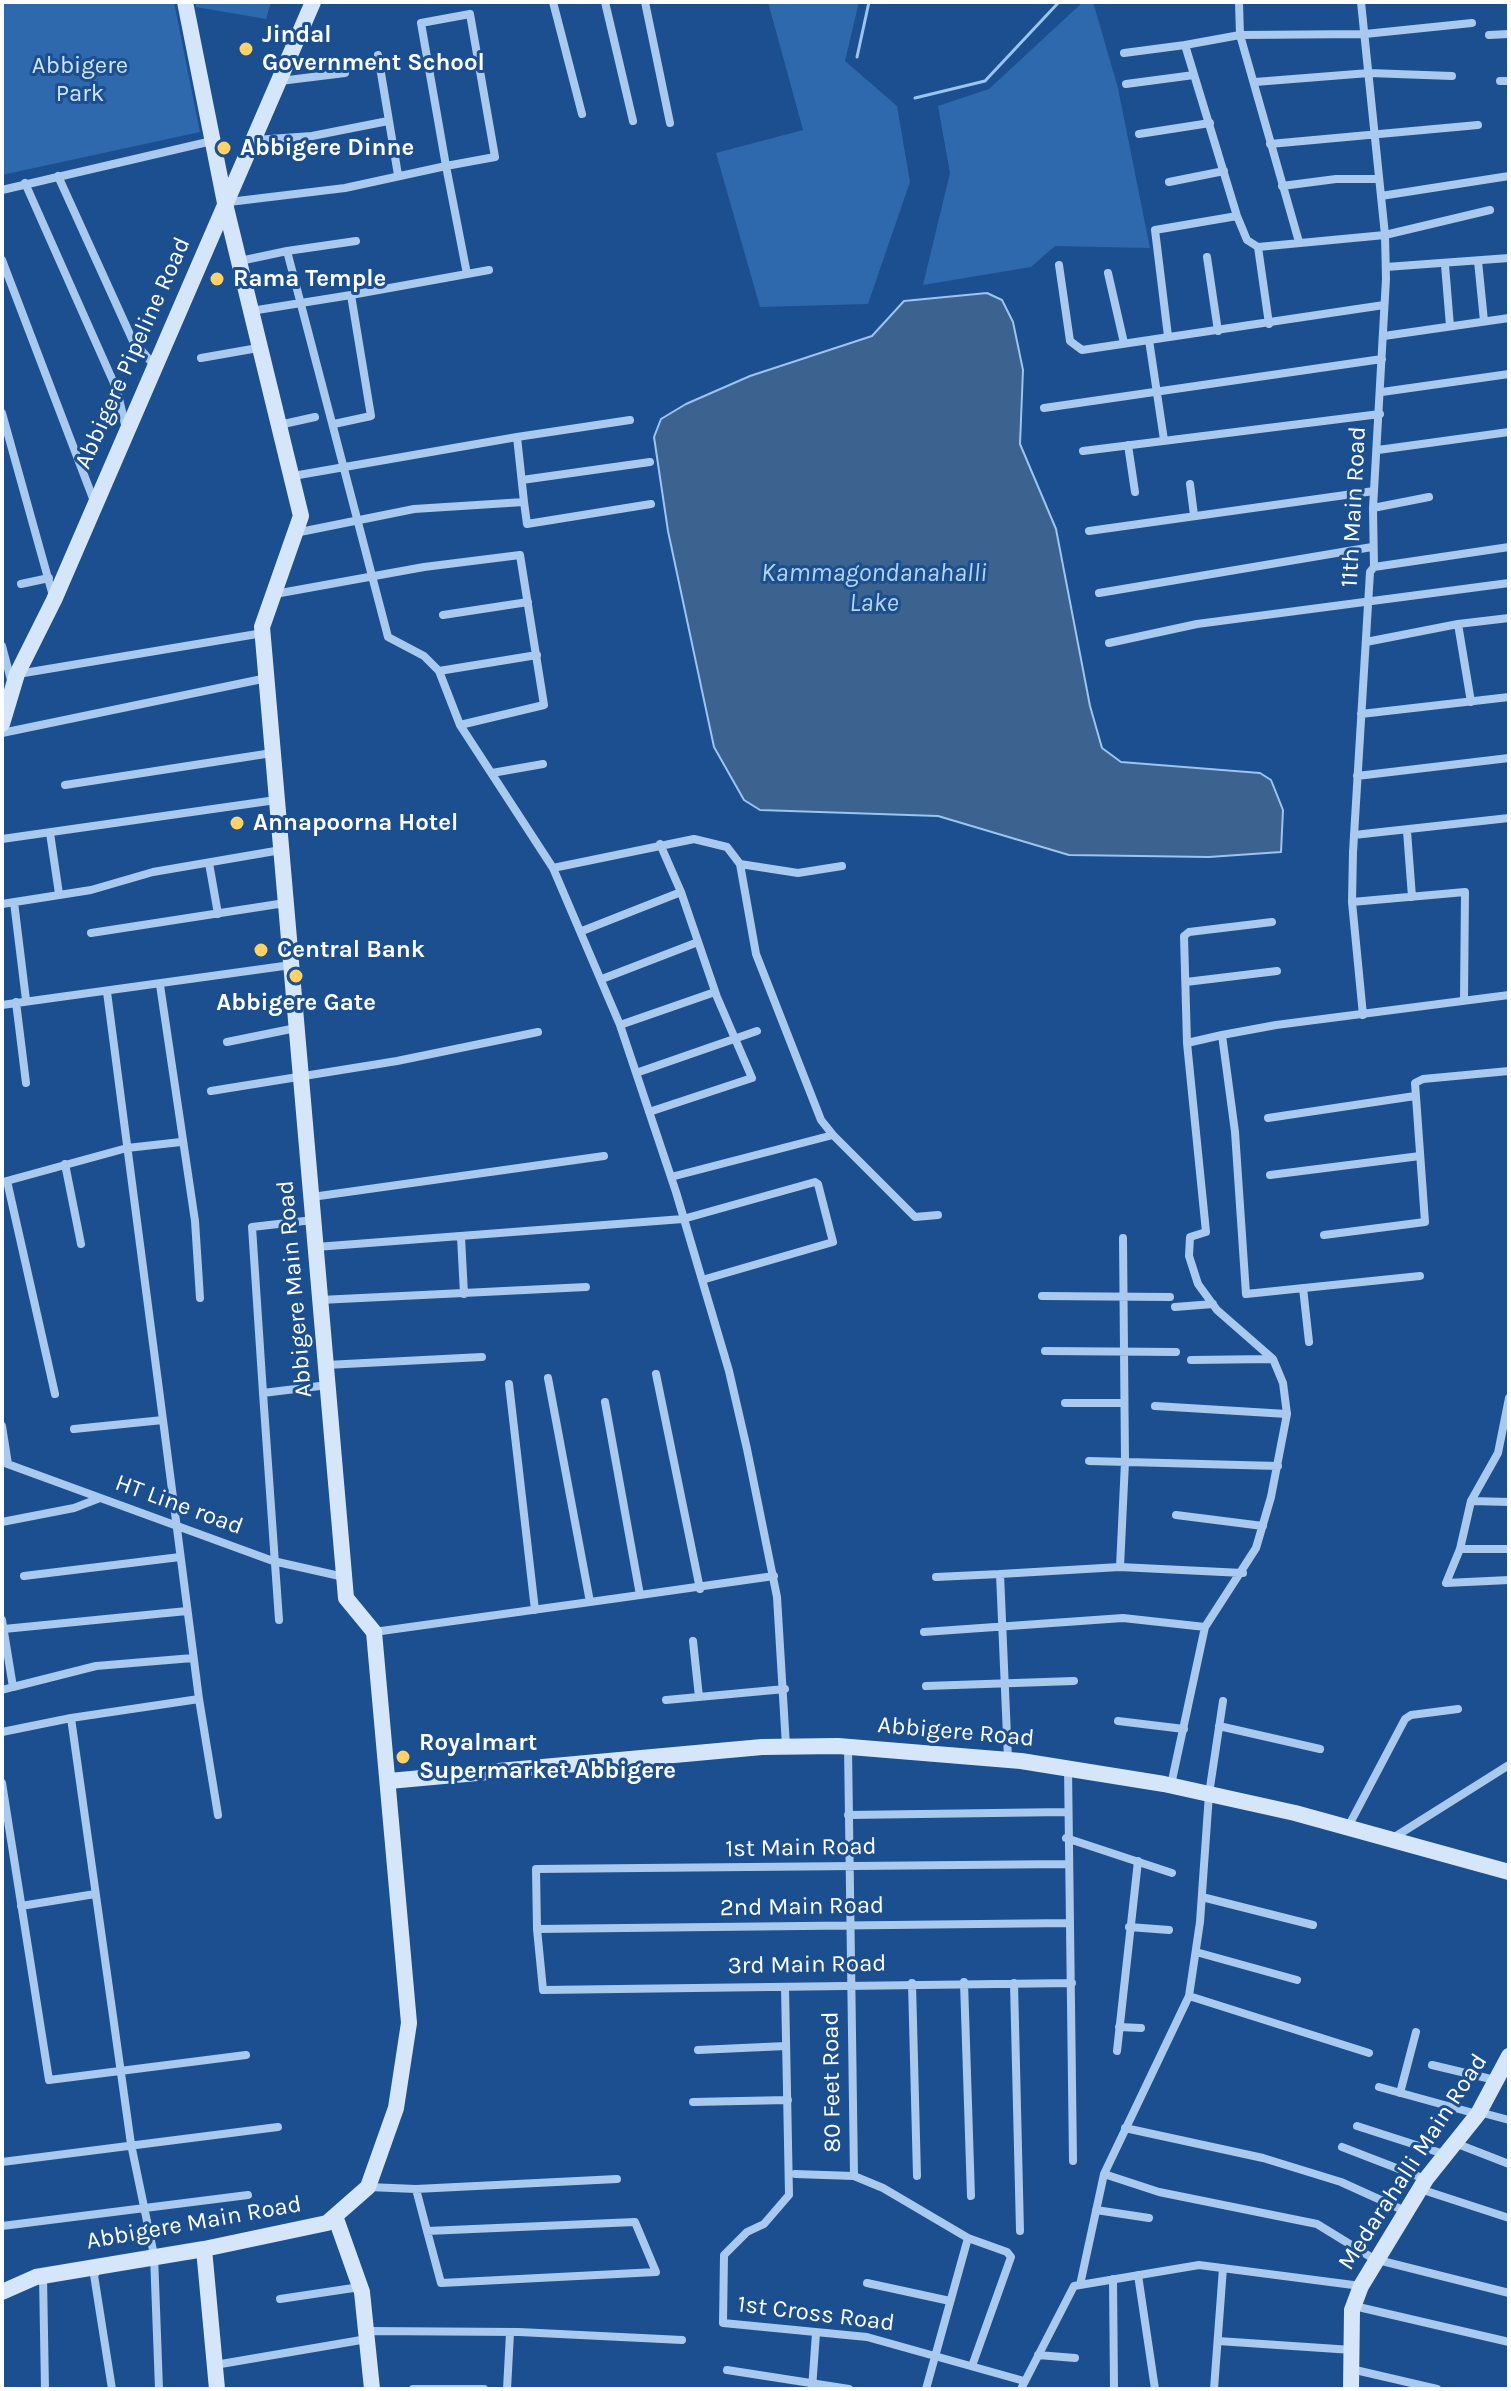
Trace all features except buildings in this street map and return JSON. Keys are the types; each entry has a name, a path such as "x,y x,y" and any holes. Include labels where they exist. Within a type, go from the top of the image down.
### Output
{"main road":[{"name":"Abbigere Main Road","path":"2,2292 43,2276 204,2249 327,2223 368,2187 396,2108 409,2023 374,1632 346,1598 263,633 273,594 301,516 258,348 185,2"},
{"name":"Abbigere Pipeline Road","path":"2,724 17,674 54,600 313,2"},
{"name":"Abbigere Road","path":"389,1781 678,1753 786,1747 848,1747 1009,1760 1068,1766 1171,1785 1509,1872"},
{"name":"Medarahalli Main Road","path":"1351,2389 1354,2306 1361,2286 1374,2259 1422,2184 1478,2113 1509,2056"},
{"path":"335,2216 360,2287 372,2389"},
{"path":"204,2249 217,2389"}],"street":[{"path":"553,2 582,114"},
{"path":"605,2 633,121"},
{"path":"645,2 670,123"},
{"path":"1239,2 1240,35 1299,242"},
{"name":"11th Main Road","path":"1361,2 1386,267 1382,392 1373,508 1374,567 1370,572 1354,835 1352,902 1363,1015"},
{"path":"227,205 345,188 398,175 446,166 495,157 470,14 421,23 446,166 467,274"},
{"path":"1124,53 1240,35 1365,34 1472,23"},
{"path":"1489,35 1509,34"},
{"path":"1185,45 1237,216 1247,240 1258,247 1385,235 1490,210"},
{"path":"378,55 398,175"},
{"path":"279,81 345,73"},
{"path":"1255,82 1369,73 1452,76"},
{"path":"1126,84 1194,75"},
{"path":"254,140 312,136 388,121"},
{"path":"1139,134 1210,123"},
{"path":"1270,144 1478,125"},
{"path":"2,190 212,141"},
{"path":"1169,182 1224,171"},
{"path":"58,176 133,341 155,366"},
{"path":"1381,196 1509,176"},
{"path":"1282,186 1336,179 1378,179"},
{"path":"25,183 117,390 126,430"},
{"path":"1168,336 1155,230 1237,216"},
{"path":"240,261 356,241"},
{"path":"1258,247 1269,324"},
{"path":"287,251 388,637 424,656 439,671 460,725 553,868 620,1025 671,1177 729,1371 774,1576 785,1689 786,1747"},
{"path":"1207,257 1218,331"},
{"path":"1386,267 1509,258"},
{"path":"2,260 94,502"},
{"path":"1478,261 1484,321"},
{"path":"1059,265 1070,341 1075,348 1082,350 1384,305"},
{"path":"1445,265 1450,326"},
{"path":"250,311 489,270"},
{"path":"1108,273 1124,343"},
{"path":"334,424 371,416 351,295"},
{"path":"1384,336 1509,318"},
{"path":"1149,340 1164,440"},
{"path":"201,358 258,348"},
{"path":"1044,408 1382,359"},
{"path":"1382,392 1509,374"},
{"path":"2,413 54,600"},
{"path":"1083,451 1380,414"},
{"path":"279,425 315,417"},
{"path":"293,476 630,420"},
{"path":"1378,450 1509,432"},
{"path":"517,437 527,524 651,504"},
{"path":"1128,445 1135,492"},
{"path":"522,480 650,462"},
{"path":"1190,484 1194,515"},
{"path":"1089,531 1374,491"},
{"path":"1373,508 1429,497"},
{"path":"295,534 414,509 524,502"},
{"path":"1099,593 1372,547"},
{"path":"1374,567 1509,547"},
{"path":"273,594 520,555 544,705 460,725"},
{"path":"21,584 49,578"},
{"path":"1109,643 1197,624 1509,583"},
{"path":"443,615 528,602"},
{"path":"1366,642 1458,624 1509,618"},
{"path":"1458,624 1471,702"},
{"path":"17,674 263,633"},
{"path":"2,646 14,692"},
{"path":"439,671 537,655"},
{"path":"2,733 267,678"},
{"path":"1361,714 1509,697"},
{"path":"65,785 273,753"},
{"path":"1357,776 1509,758"},
{"path":"492,773 543,764"},
{"path":"2,839 277,800"},
{"path":"1354,835 1509,818"},
{"path":"1407,831 1412,897"},
{"path":"50,833 59,894"},
{"path":"553,868 660,844 704,839 727,847 740,864 756,954 821,1120 915,1217 938,1215"},
{"path":"649,1112 752,1078 715,992 681,892 660,844"},
{"path":"2,904 281,850"},
{"path":"209,863 218,914"},
{"path":"740,864 798,873 842,866"},
{"path":"582,931 681,892"},
{"path":"1352,902 1465,892 1464,999"},
{"path":"14,902 26,1083"},
{"path":"91,933 286,903"},
{"path":"1171,1785 1205,1627 1243,1573 1263,1526 1287,1414 1283,1383 1273,1359 1213,1304 1198,1284 1189,1256 1190,1237 1204,1235 1187,1043 1184,934 1272,922"},
{"path":"602,979 698,942"},
{"path":"2,1005 291,965"},
{"path":"1186,982 1277,971"},
{"path":"160,985 170,1033 181,1142 195,1221 200,1298"},
{"path":"107,992 175,1526 218,1815"},
{"path":"620,1025 715,992"},
{"path":"1187,1043 1276,1025 1509,995"},
{"path":"227,1042 297,1028"},
{"path":"636,1073 757,1031"},
{"path":"211,1091 538,1032"},
{"path":"1222,1035 1235,1132 1246,1294 1420,1276"},
{"path":"1324,1235 1425,1222 1415,1083 1423,1079 1509,1071"},
{"path":"1268,1118 1415,1096"},
{"path":"671,1177 833,1135"},
{"path":"55,1394 4,1182 127,1148 181,1142"},
{"path":"312,1197 604,1156"},
{"path":"1270,1175 1420,1156"},
{"path":"65,1164 81,1244"},
{"path":"316,1247 683,1219 815,1182 818,1184 833,1242 702,1280"},
{"path":"279,1620 252,1227 313,1220"},
{"path":"461,1237 464,1294"},
{"path":"1120,1567 1125,1462 1123,1238"},
{"path":"320,1300 586,1287"},
{"path":"1303,1288 1309,1342"},
{"path":"1042,1296 1170,1297"},
{"path":"1175,1307 1213,1304"},
{"path":"1045,1351 1176,1352"},
{"path":"326,1365 482,1357"},
{"path":"1191,1360 1273,1359"},
{"path":"656,1374 700,1589"},
{"path":"548,1378 590,1602"},
{"path":"509,1384 535,1610"},
{"path":"263,1393 328,1385"},
{"path":"1509,1398 1498,1453 1471,1501 1460,1549 1446,1583 1509,1580"},
{"path":"605,1402 640,1595"},
{"path":"1065,1403 1124,1403"},
{"path":"1155,1406 1287,1414"},
{"path":"74,1429 163,1420"},
{"path":"2,1426 5,1463"},
{"path":"1498,1453 1509,1453"},
{"path":"1089,1461 1278,1466"},
{"name":"HT Line road","path":"5,1463 273,1561 344,1577"},
{"path":"2,1522 74,1508 101,1498"},
{"path":"1471,1501 1509,1502"},
{"path":"1176,1515 1263,1526"},
{"path":"1460,1549 1509,1549"},
{"path":"24,1576 180,1557"},
{"path":"936,1577 1120,1567 1243,1573"},
{"path":"1000,1574 1009,1760"},
{"path":"374,1632 700,1589 774,1576"},
{"path":"13,1687 3,1625 187,1611"},
{"path":"924,1632 1003,1629 1123,1618 1205,1627"},
{"path":"693,1641 699,1697"},
{"path":"2,1690 96,1666 193,1658"},
{"path":"926,1686 1074,1681"},
{"path":"666,1700 785,1689"},
{"path":"2,1732 71,1718 199,1699"},
{"path":"1080,2285 1104,2174 1168,2047 1189,1996 1202,1897 1209,1794 1223,1701"},
{"path":"1347,1828 1405,1719 1411,1715 1458,1709"},
{"path":"71,1718 131,2144 154,2255 159,2389"},
{"path":"1118,1721 1184,1729"},
{"path":"1219,1726 1320,1749"},
{"name":"80 Feet Road","path":"848,1747 848,1926 854,2069 854,2176"},
{"path":"1389,1841 1509,1765"},
{"path":"1068,1766 1066,1838 1072,1983 1073,2161"},
{"path":"2,1783 49,2080 246,2055"},
{"path":"848,1815 1066,1812"},
{"path":"1066,1838 1172,1873"},
{"path":"1117,2051 1138,1861"},
{"name":"1st Main Road","path":"537,1929 536,1869 1067,1864"},
{"path":"21,1906 95,1894"},
{"path":"1202,1897 1313,1925"},
{"name":"2nd Main Road","path":"537,1929 1068,1923"},
{"path":"1129,1927 1169,1930"},
{"name":"3rd Main Road","path":"537,1929 543,1990 964,1982 1072,1983"},
{"path":"1196,1952 1297,1980"},
{"path":"964,1982 971,2196"},
{"path":"912,1983 917,2176"},
{"path":"1014,1983 1020,2231"},
{"name":"1st Cross Road","path":"785,1987 789,2195 764,2224 747,2232 724,2255 723,2323 867,2337 972,2366 1023,2385"},
{"path":"1189,1996 1369,2053"},
{"path":"1119,2027 1141,2028"},
{"path":"1400,2093 1416,2032"},
{"path":"698,2050 786,2046"},
{"path":"1432,2065 1496,2080"},
{"path":"1379,2087 1509,2120"},
{"path":"693,2102 788,2100"},
{"path":"1357,2126 1509,2164"},
{"path":"2,2162 278,2127"},
{"path":"1125,2128 1263,2158 1341,2182 1405,2211"},
{"path":"1342,2147 1422,2184 1509,2218"},
{"path":"795,2174 854,2176 893,2193 968,2238 1007,2252 1011,2257 972,2366"},
{"path":"1104,2174 1159,2192 1317,2224 1374,2259 1509,2293"},
{"path":"368,2187 416,2189 617,2179"},
{"path":"416,2189 427,2231 441,2283 656,2272 635,2222 427,2231"},
{"path":"2,2226 144,2205 248,2195"},
{"path":"1096,2210 1149,2218"},
{"path":"926,2389 968,2238"},
{"path":"103,2264 94,2275 112,2389"},
{"path":"1023,2385 1074,2286 1199,2265 1361,2286"},
{"path":"1214,2389 1223,2268"},
{"path":"1138,2275 1155,2389"},
{"path":"43,2276 45,2389"},
{"path":"1113,2279 1114,2387"},
{"path":"867,2283 950,2301"},
{"path":"280,2299 360,2287"},
{"path":"1354,2306 1509,2342"},
{"path":"214,2366 368,2335 510,2333 682,2340"},
{"path":"507,2389 510,2333"},
{"path":"812,2386 816,2333"},
{"path":"1218,2341 1352,2350"},
{"path":"1038,2355 1075,2358"},
{"path":"1351,2369 1437,2389"},
{"path":"727,2370 812,2386 849,2389"},
{"path":"413,2389 484,2389"}],"green space":[{"name":"Abbigere Park","path":"2,2 174,2 200,132 2,175"},
{"path":"195,2 271,2 266,19 196,7"},
{"path":"768,2 859,2 845,61 897,106 910,182 868,304 760,307 716,153 803,130"},
{"path":"1083,2 1093,2 1118,88 1150,248 1055,246 1031,267 923,285 950,173 938,106 989,89"}],"water":[{"name":"Kammagondanahalli Lake","path":"987,293 1002,300 1013,322 1023,370 1020,444 1056,529 1090,706 1102,748 1121,762 1260,773 1271,780 1283,810 1281,852 1209,857 1069,855 938,816 760,810 744,800 714,747 668,531 654,437 661,419 686,404 750,376 872,336 904,301"}],"waterway":[{"path":"857,57 869,2"},
{"path":"915,98 985,81 1059,2"}],"place":[{"name":"Jindal Government School","path":"246,49"},
{"name":"Abbigere Dinne","path":"224,148"},
{"name":"Rama Temple","path":"217,279"},
{"name":"Annapoorna Hotel","path":"237,823"},
{"name":"Central Bank","path":"261,950"},
{"name":"Abbigere Gate","path":"296,976"},
{"name":"Royalmart Supermarket Abbigere","path":"403,1757"}]}
